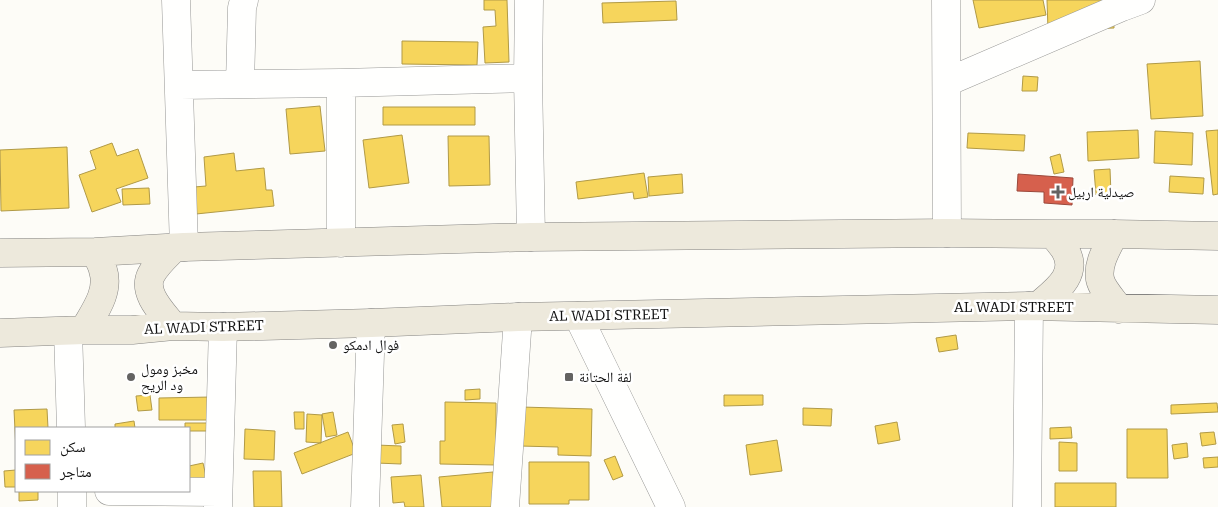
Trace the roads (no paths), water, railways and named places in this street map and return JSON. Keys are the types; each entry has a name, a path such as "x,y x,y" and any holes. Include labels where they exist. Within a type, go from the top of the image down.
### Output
{"main road":[{"path":"0,253 95,252 531,237 947,233 1218,236"},
{"path":"1033,306 1065,280 1069,268 1069,260 1065,250 1052,234"},
{"path":"1114,234 1103,256 1100,280 1119,308"},
{"path":"173,326 150,295 148,285 150,275 157,266 179,248"},
{"path":"76,330 100,299 105,288 103,269 95,252"},
{"name":"AL WADI STREET","path":"0,333 132,330 173,326 223,327 518,317 1033,306 1218,310"}],"street":[{"path":"176,0 180,85 179,248"},
{"path":"240,84 242,8 244,0"},
{"path":"529,0 528,78 531,237"},
{"path":"946,0 947,233"},
{"path":"947,82 1128,2"},
{"path":"180,85 528,78"},
{"path":"341,83 341,243"},
{"path":"1027,507 1033,306"},
{"path":"578,316 670,507"},
{"path":"505,507 518,317"},
{"path":"365,507 371,323"},
{"path":"123,492 218,499 223,327"},
{"path":"71,427 76,330"},
{"path":"72,492 72,507"}],"place":[{"name":"صيدلية اربيل","path":"1058,192"},
{"name":"فوال ادمكو","path":"333,345"},
{"name":"مخبز ومول ود الريح","path":"131,377"},
{"name":"لفة الحتانة","path":"569,377"}]}
